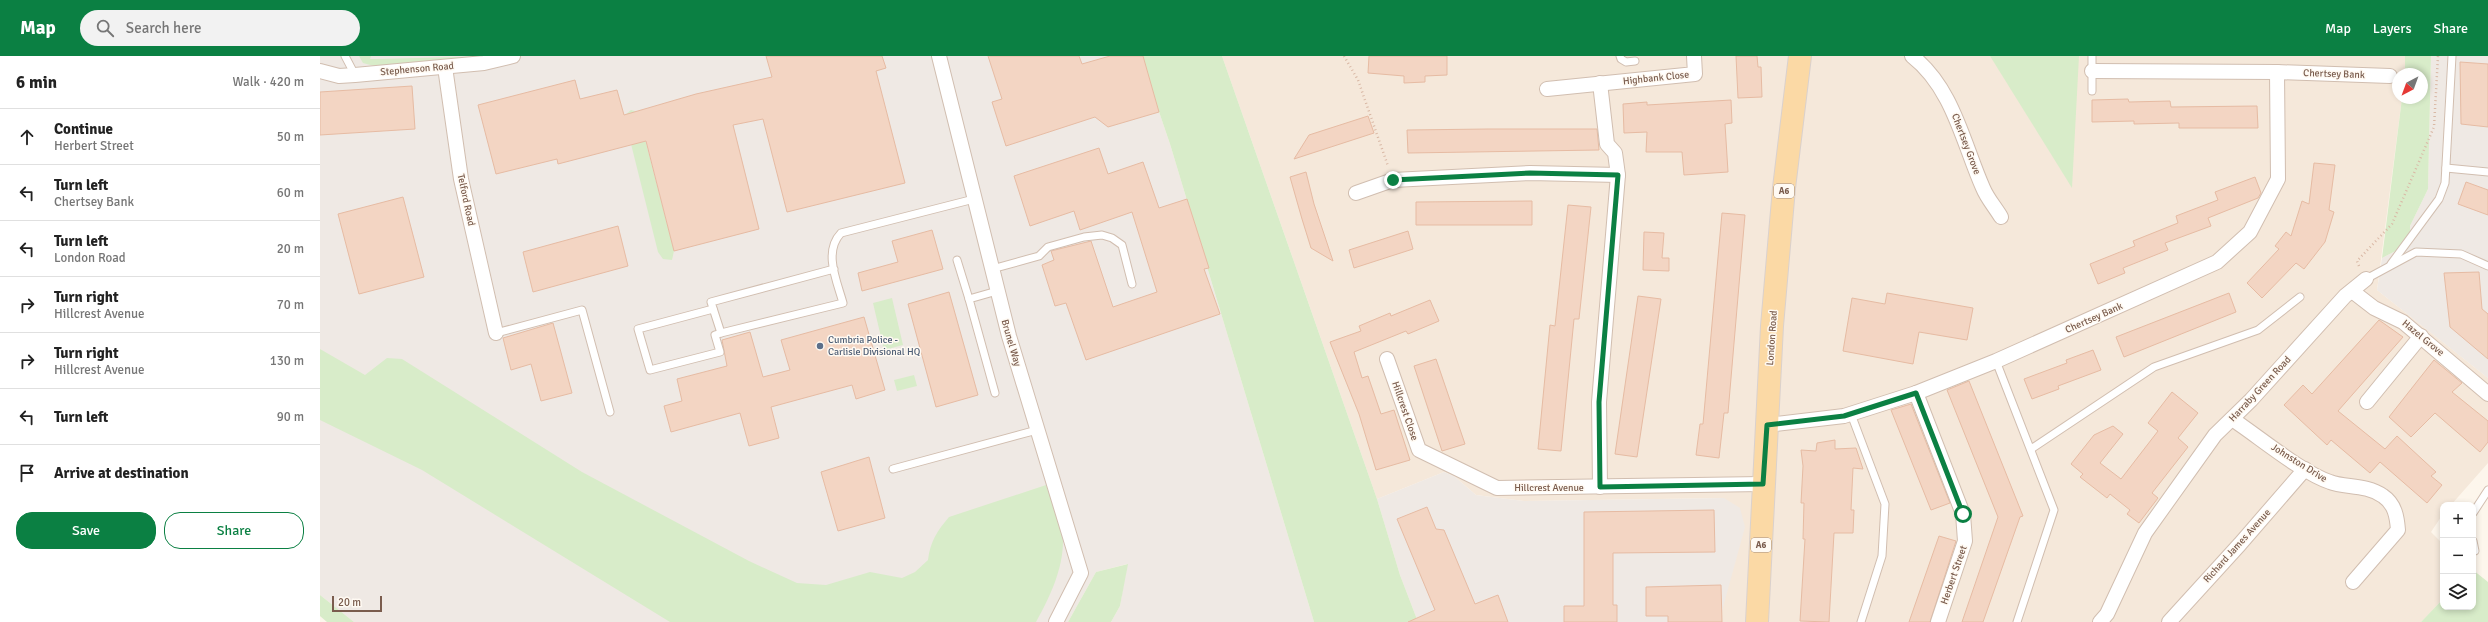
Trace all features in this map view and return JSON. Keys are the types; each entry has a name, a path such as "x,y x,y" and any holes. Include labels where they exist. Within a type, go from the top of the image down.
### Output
{"main road":[{"name":"London Road","path":"1757,622 1763,484 1784,188 1800,56"}],"street":[{"name":"Stephenson Road","path":"320,71 339,76 355,75 484,63 513,56"},
{"name":"Brunel Way","path":"939,56 997,291 1037,430 1082,573 1056,622"},
{"name":"Highbank Close","path":"1547,88 1695,74 1694,56"},
{"name":"Chertsey Grove","path":"1912,56 1920,62 1953,108 1984,190 2001,217"},
{"name":"Telford Road","path":"445,67 461,179 496,333"},
{"name":"Chertsey Bank","path":"2092,70 2277,72 2390,76"},
{"name":"Chertsey Bank","path":"1767,425 1851,414 1916,393 1996,361 2217,262 2250,232 2278,179 2277,72"},
{"path":"1600,83 1607,144 1615,153 1618,175 1599,402 1600,487"},
{"path":"1356,193 1393,180 1530,173 1618,175"},
{"name":"Harraby Green Road","path":"2100,622 2106,614 2133,556 2154,518 2215,435 2352,290 2366,279"},
{"name":"Hazel Grove","path":"2352,290 2374,308 2403,322 2488,394"},
{"path":"2367,402 2421,336"},
{"name":"Hillcrest Close","path":"1387,358 1419,450 1497,488"},
{"name":"Herbert Street","path":"1916,393 1963,514 1965,541 1938,622"},
{"name":"Johnston Drive","path":"2232,418 2305,469 2330,483 2355,485 2383,496 2397,512 2398,530 2353,582"},
{"name":"Richard James Avenue","path":"2168,622 2240,544 2305,469"},
{"name":"Hillcrest Avenue","path":"1497,488 1763,484"}],"lane":[{"path":"345,56 355,75"},
{"path":"1620,56 1626,62 1635,61"},
{"path":"2092,56 2092,91"},
{"path":"2392,264 2439,200 2445,183 2452,56"},
{"path":"320,79 339,76"},
{"path":"2446,168 2488,172"},
{"path":"713,309 638,329 650,370 720,352 715,335 720,333 843,303 832,261 834,241 841,234 974,199"},
{"path":"992,269 1040,256 1048,247 1084,237 1102,235 1112,238 1122,245 1132,284"},
{"name":"Harraby Green Road","path":"2366,279 2416,252 2460,254 2488,266"},
{"path":"957,260 995,393"},
{"path":"720,333 711,302 834,269"},
{"path":"969,299 997,291"},
{"path":"2031,449 2154,367 2258,330 2300,297"},
{"path":"496,333 582,310 610,412"},
{"path":"1996,361 2054,510 2017,622"},
{"path":"1851,414 1885,504 1882,556 1861,622"},
{"path":"892,469 1037,430"},
{"path":"2476,508 2488,490"}],"path":[{"path":"1344,56 1358,80 1393,180"},
{"path":"2366,279 2357,261 2392,224 2434,127 2438,56"}],"shaded area":[{"path":"320,56 1140,56 1170,144 1314,622 1111,622 1120,606 1127,564 1096,572 1068,622 354,622 320,595"},
{"path":"1222,56 2405,56 2405,68 2392,68 2392,104 2401,104 2377,290 2488,378 2488,463 2454,502 2440,502 2440,518 2431,532 2440,541 2440,602 2421,622 1719,622 1725,598 1724,498 1524,501 1476,495 1454,476 1444,472 1377,499"},
{"path":"2431,56 2488,56 2488,378 2377,290 2382,258 2411,243 2410,226 2428,189"},
{"path":"1444,472 1454,476 1476,495 1524,501 1724,498 1740,508 1745,527 1719,622 1418,622 1400,575 1377,499"}],"green space":[{"path":"359,56 371,56 370,59 377,59 499,56 374,66 363,63"},
{"path":"1140,56 1222,56 1377,499 1400,575 1418,622 1314,622 1170,144"},
{"path":"1990,56 2079,56 2072,188"},
{"path":"2405,56 2431,56 2428,189 2410,226 2411,243 2382,258 2401,104 2428,104 2428,68 2405,68"},
{"path":"631,110 638,112 674,251 672,260 663,259 658,252 624,116"},
{"path":"892,298 903,345 884,350 873,303"},
{"path":"320,349 365,375 387,358 402,359 582,472 749,561 797,583 826,585 870,572 902,578 915,572 928,560 930,548 935,537 949,517 1046,485 1058,520 1063,541 1061,562 1055,583 1036,622 670,622 422,470 320,420"},
{"path":"914,375 917,386 897,391 894,380"},
{"path":"1128,564 1120,606 1111,622 1068,622 1096,572"},
{"path":"2476,572 2488,582 2488,622 2421,622 2440,602 2440,610 2476,610"},
{"path":"320,595 354,622 327,622 320,616"}],"building":[{"path":"766,56 882,56 886,68 876,71 905,183 787,212 763,119 733,125 759,229 674,251 646,141 558,164 557,159 496,174 478,105 575,80 580,99 617,90 624,115 696,94 772,77"},
{"path":"988,56 1079,56 1082,64 1110,56 1143,56 1159,112 1108,127 1095,117 1006,146 992,102 1002,99"},
{"path":"1369,56 1447,56 1447,75 1425,76 1425,82 1404,83 1404,76 1368,73"},
{"path":"1736,56 1757,56 1758,67 1761,67 1762,97 1738,98"},
{"path":"2460,62 2488,64 2488,127 2461,124"},
{"path":"412,86 415,129 320,135 320,92"},
{"path":"2128,99 2129,102 2170,101 2171,107 2257,106 2258,128 2179,128 2179,123 2134,124 2134,121 2092,122 2092,100"},
{"path":"1731,100 1732,123 1725,124 1728,172 1684,175 1682,152 1646,152 1647,132 1624,133 1623,104 1647,102 1647,105"},
{"path":"1368,116 1374,133 1294,159 1309,135"},
{"path":"1597,129 1599,150 1408,153 1407,130"},
{"path":"1099,148 1108,174 1143,162 1159,208 1187,199 1209,268 1204,269 1220,314 1086,360 1066,303 1055,306 1042,265 1054,260 1051,251 1091,241 1113,307 1157,292 1132,212 1080,230 1074,211 1030,226 1014,176"},
{"path":"2314,163 2335,165 2329,210 2334,212 2325,242 2304,269 2296,263 2262,298 2247,283 2279,249 2275,246 2286,232 2291,236 2302,201 2309,204"},
{"path":"1306,172 1314,204 1333,261 1311,248 1302,219 1290,177"},
{"path":"2255,177 2261,193 2258,198 2208,218 2211,226 2165,243 2168,250 2123,268 2125,273 2098,284 2090,264 2135,246 2133,241 2178,223 2176,216 2218,200 2215,192"},
{"path":"2466,182 2488,190 2488,215 2458,204"},
{"path":"403,197 424,277 359,294 338,214"},
{"path":"1532,201 1532,225 1416,225 1416,202"},
{"path":"1568,205 1591,207 1579,319 1574,319 1561,451 1538,449 1550,325 1555,326"},
{"path":"1722,213 1745,215 1728,413 1724,413 1719,458 1696,455 1700,424 1703,424"},
{"path":"618,226 628,266 533,292 523,252"},
{"path":"932,230 943,269 862,291 858,273 898,262 892,241"},
{"path":"1408,231 1413,249 1354,268 1349,250"},
{"path":"1644,232 1664,233 1662,258 1669,258 1669,271 1643,270"},
{"path":"2479,272 2482,309 2488,314 2488,359 2450,327 2444,273"},
{"path":"949,292 978,395 936,407 908,304"},
{"path":"1887,293 1973,308 1967,340 1919,332 1913,364 1843,351 1852,298 1885,304"},
{"path":"2229,293 2236,312 2124,357 2116,337"},
{"path":"1638,296 1661,299 1637,457 1615,454"},
{"path":"1430,300 1439,321 1408,334 1406,331 1354,352 1362,378 1368,376 1381,414 1394,410 1410,460 1376,470 1359,414 1330,342 1361,331 1359,326 1390,313 1391,316"},
{"path":"864,317 885,390 856,399 852,385 771,407 779,438 749,446 740,413 671,432 664,406 682,401 677,379 727,366 722,340 750,332 763,377 790,370 781,340"},
{"path":"2379,320 2403,337 2338,411 2385,449 2397,436 2436,472 2431,476 2442,485 2427,503 2380,462 2370,473 2331,440 2327,445 2284,405 2303,385 2312,394"},
{"path":"553,323 572,393 541,401 531,364 511,370 503,338"},
{"path":"2093,350 2101,370 2058,386 2059,389 2032,399 2024,379 2067,363 2066,360"},
{"path":"1436,359 1465,444 1442,451 1414,366"},
{"path":"2434,360 2462,383 2452,392 2488,421 2488,442 2480,452 2435,413 2411,437 2389,417"},
{"path":"1969,381 2023,516 2020,517 1983,622 1962,622 1998,517 1947,390"},
{"path":"2172,392 2198,413 2178,438 2188,447 2152,493 2158,498 2139,523 2127,514 2130,510 2110,494 2107,498 2080,477 2083,474 2071,464 2094,435 2113,426 2123,434 2100,463 2121,479 2158,431 2148,423"},
{"path":"1911,404 1950,503 1931,510 1891,410"},
{"path":"1835,440 1835,449 1856,448 1863,469 1853,468 1851,510 1854,510 1853,533 1834,533 1829,622 1800,621 1805,539 1803,539 1804,503 1801,503 1803,466 1801,450 1816,451 1817,443"},
{"path":"869,457 885,518 838,531 821,472"},
{"path":"1427,507 1436,529 1444,530 1475,604 1498,595 1508,622 1408,622 1435,610 1397,519"},
{"path":"1714,510 1715,552 1613,553 1613,605 1617,605 1617,622 1564,622 1564,606 1584,606 1584,512"},
{"path":"1939,536 1956,541 1930,622 1909,622"},
{"path":"1721,585 1722,622 1668,622 1668,616 1646,616 1646,587"}],"place":[{"name":"Cumbria Police - Carlisle Divisional HQ","path":"820,346"}],"route":[{"path":"1393,180 1530,173 1618,175 1599,402 1600,487 1763,484 1767,425 1844,416 1916,393 1963,514"}]}
